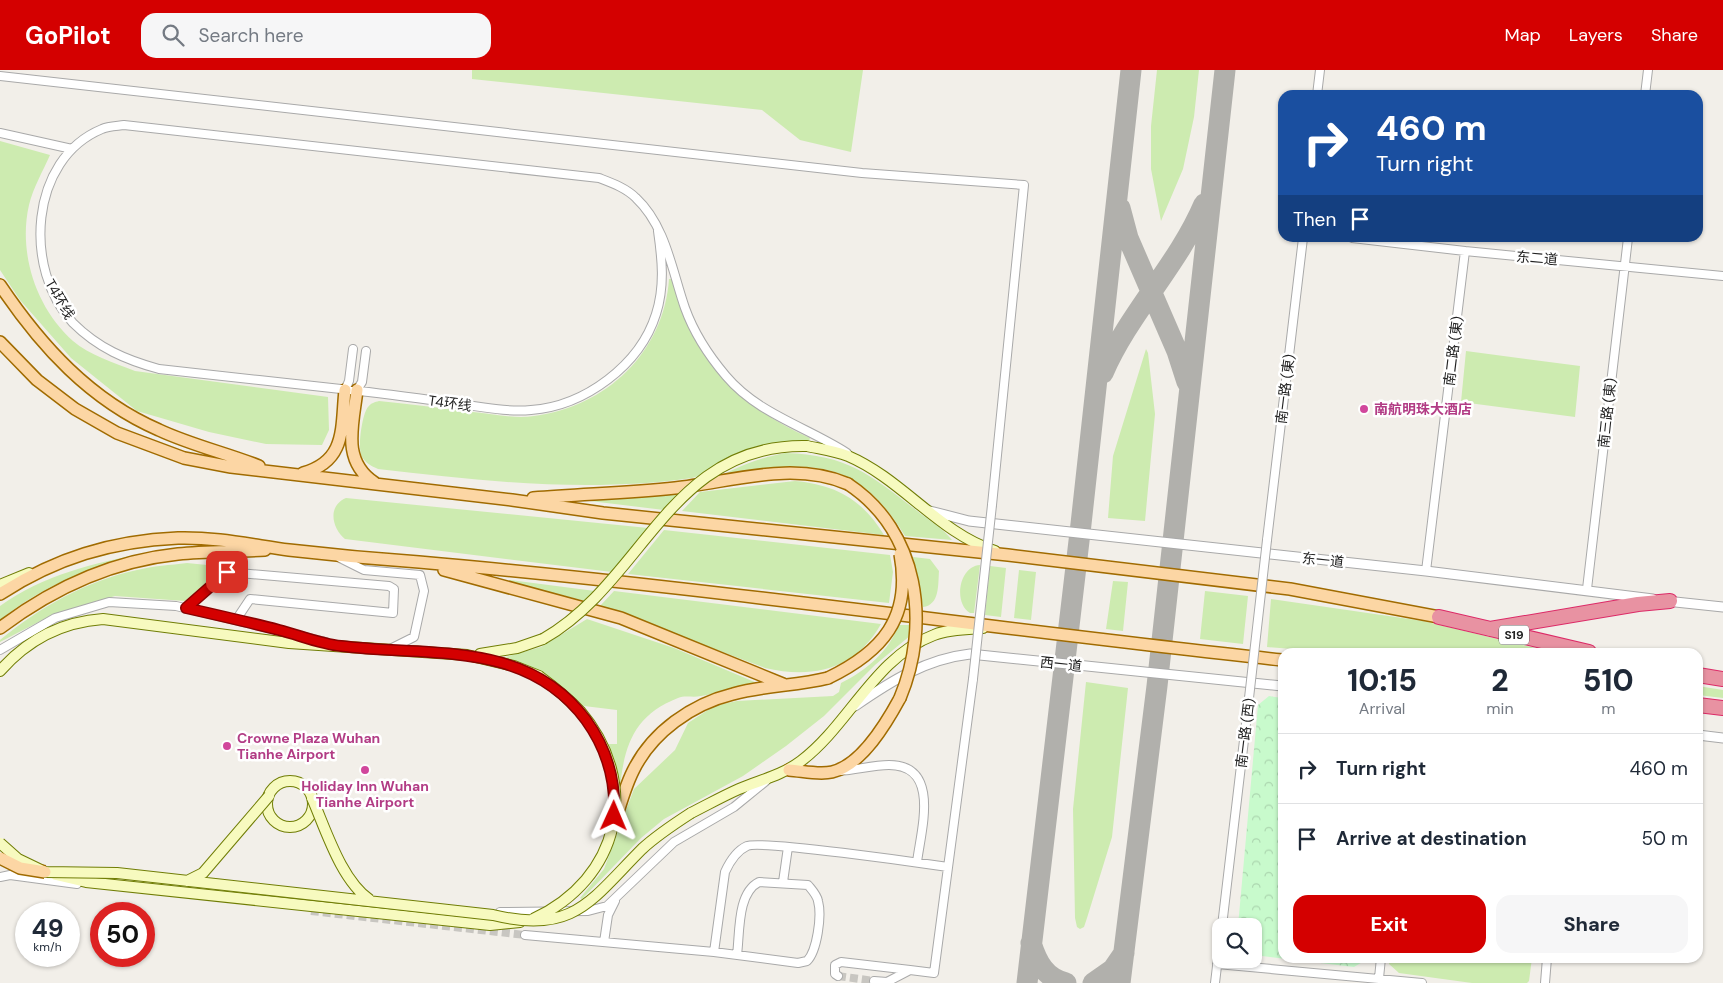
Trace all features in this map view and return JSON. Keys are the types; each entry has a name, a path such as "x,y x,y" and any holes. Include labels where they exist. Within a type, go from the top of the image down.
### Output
{"highway":[{"path":"1490,630 1638,604 1670,601"},
{"name":"S19","path":"1439,617 1571,648"},
{"path":"1703,676 1723,679"},
{"path":"1703,706 1723,708"}],"main road":[{"path":"0,285 19,313 53,355 78,379 117,408 157,430 275,472"},
{"path":"1,344 56,395 117,433 184,458 297,475 512,500 613,514 1008,555 1290,589 1439,617"},
{"path":"297,475 318,469 336,451 340,439 345,390"},
{"path":"357,390 352,455 365,476 377,484"},
{"path":"466,655 517,648 542,639 583,610 666,514 702,479 741,456 763,449 807,446 847,456 870,468 924,509 974,542 1008,555"},
{"path":"512,500 674,488 797,472 824,475 848,484 874,504 897,537 910,568 917,617 913,658 900,698 890,718 865,749 846,766 833,772 789,770"},
{"path":"0,844 18,859 45,872 116,873 493,915 524,921 552,909 579,890 597,868 628,783 642,756 660,735 681,717 702,704 733,694 783,684 804,684 828,678 866,657 880,643 892,626 898,613 902,585 897,537"},
{"path":"0,585 91,551 176,538 244,542 285,549 334,554 520,570 989,628 1278,660"},
{"path":"0,628 54,592 96,573 121,565 177,554 285,549"},
{"path":"419,562 622,618 783,684"},
{"path":"0,594 46,567"},
{"path":"0,671 16,654 37,638 62,626 88,620 120,620 288,643 466,655 514,666 539,676 556,689 580,711 600,742 612,775 615,791 612,828"},
{"path":"0,858 20,868 86,882 490,925 569,914 591,901 651,841 691,813 740,789 789,770 823,741 882,671 907,649 934,635 989,628"},
{"path":"187,881 203,873 278,785 292,782 304,787 312,798 348,878 359,892 372,902"},
{"path":"269,796 268,810 273,819 280,825 290,827 299,825 309,816 312,808 312,798"}],"street":[{"path":"1318,90 1320,70"},
{"path":"1646,90 1648,70"},
{"path":"0,76 603,142 862,173 1024,185 992,505 972,679 934,973 841,962 835,965 834,971 838,976"},
{"name":"T4环线","path":"124,125 599,178 620,186 636,198 648,213 658,231 663,273 656,314 646,337 612,377 588,393 563,404 532,410 497,409 357,390 159,369 134,362 112,353 91,339 72,322 46,276 40,247 44,203 56,171 72,149 103,128 124,125"},
{"path":"0,133 72,149"},
{"path":"658,231 695,331 709,355 727,378 745,395 769,412 830,442 870,468"},
{"name":"南一路 (東)","path":"1268,540 1303,242"},
{"name":"东二道","path":"1387,242 1723,276"},
{"name":"南三路 (東)","path":"1587,589 1627,242"},
{"name":"南二路 (東)","path":"1426,571 1465,251"},
{"path":"345,390 350,381 353,349"},
{"path":"357,390 362,382 366,350"},
{"name":"东一道","path":"924,509 968,521 1587,589 1723,607"},
{"name":"南一路 (西)","path":"1223,918 1268,540"},
{"path":"334,554 364,570 420,575 424,591 414,637 390,650"},
{"path":"186,608 227,572 389,586 394,589 393,613 250,599 236,620"},
{"path":"0,650 55,618 109,602 186,608 340,646"},
{"name":"西一道","path":"852,708 910,671 949,656 970,654 1278,686"},
{"path":"1703,736 1723,738"},
{"path":"833,772 889,765 906,768 919,779 925,796 917,862"},
{"path":"0,863 512,913 588,911 607,906 674,842 734,807 767,780"},
{"path":"714,952 729,862 738,851 748,845 788,847 948,866"},
{"path":"783,882 788,847"},
{"path":"0,876 10,875 118,889"},
{"path":"525,935 714,952 798,963 806,962 811,957 816,941 818,902 808,885 759,882 747,892 744,901 737,955"},
{"path":"604,942 608,915 619,895"},
{"path":"1378,978 1380,963"},
{"path":"1544,983 1546,963"},
{"path":"1215,983 1217,968"},
{"path":"1262,968 1422,983"},
{"path":"874,981 887,982 910,970"}],"green space":[{"path":"472,70 863,70 851,152 800,140 762,110 472,79"},
{"path":"1157,70 1199,70 1194,117 1183,169 1161,221 1151,169 1151,126"},
{"path":"0,141 50,155 29,205 26,223 28,260 33,279 49,313 73,341 94,355 135,371 328,397 329,430 322,445 266,444 209,432 137,411 71,358 20,300 0,270"},
{"path":"669,279 672,279 692,332 705,355 721,375 739,394 760,410 810,438 809,441 775,443 742,451 692,478 613,485 535,484 378,469 362,457 360,440 364,417 369,406 379,401 519,417 560,411 585,401 607,388 627,372 643,352 656,330 665,305"},
{"path":"1146,349 1155,414 1145,521 1108,518 1113,456"},
{"path":"1466,351 1580,366 1575,417 1461,402"},
{"path":"785,453 825,458 842,462 856,469 885,486 939,527 952,540 905,536 886,509 867,490 847,477 825,469 802,467 777,468 719,477 751,462"},
{"path":"795,481 823,486 847,496 867,512 884,535 682,511 700,492"},
{"path":"679,494 664,510 590,501 591,500"},
{"path":"346,498 648,528 612,572 345,539 337,529 334,512 336,506"},
{"path":"664,530 890,555 893,572 889,603 628,574"},
{"path":"145,553 106,564 51,587 0,620 0,606 16,595 51,578 88,566"},
{"path":"913,557 930,559 939,571 938,588 935,598 929,605 923,607"},
{"path":"187,563 227,567 185,601 115,596 54,614 0,642 15,628 47,606 82,588 137,570"},
{"path":"980,565 974,613 970,613 961,601 961,586 967,572 973,567"},
{"path":"990,566 1006,568 1001,617 985,615"},
{"path":"1019,570 1036,572 1031,620 1014,618"},
{"path":"510,580 595,591 585,601 510,582"},
{"path":"1113,581 1128,582 1123,631 1106,629"},
{"path":"614,591 881,624 871,640 846,661 816,671 783,671 765,668 600,606"},
{"path":"1205,591 1248,596 1243,644 1200,639"},
{"path":"1271,599 1423,621 1535,648 1280,648 1267,647"},
{"path":"587,619 674,648 757,683 698,697 681,697 651,713 641,723 629,746 620,788 607,744 617,744 617,710 584,706 565,690 502,658 541,647"},
{"path":"899,625 911,625 911,635 875,665 824,716 743,776 664,819 641,838 582,899 580,898 604,869 634,789 675,750 688,723 714,706 737,701 833,696 839,692 841,683 868,666 883,652"},
{"path":"1086,682 1128,688 1112,837 1084,927 1080,929 1077,927 1075,918 1073,809"},
{"path":"1703,687 1723,690 1723,698 1703,696"},
{"path":"1269,696 1278,697 1278,958 1262,956 1262,918 1239,918 1258,705"},
{"path":"1321,963 1361,963 1354,967"},
{"path":"1531,963 1529,981 1527,983 1472,983 1399,973 1389,964"}],"taxiway":[{"path":"1027,983 1081,524 1131,70"},
{"path":"1120,983 1157,686 1225,70"},
{"path":"1103,373 1126,330 1181,248 1204,204"},
{"path":"1120,208 1128,238 1177,351 1187,382"},
{"path":"1031,943 1039,963 1047,973 1066,983"},
{"path":"1093,983 1113,969 1124,953"}],"tunnel":[{"path":"311,911 525,935"},
{"path":"838,976 874,981"}],"place":[{"name":"南航明珠大酒店","path":"1364,409"},
{"name":"Crowne Plaza Wuhan Tianhe Airport","path":"227,746"},
{"name":"Holiday Inn Wuhan Tianhe Airport","path":"365,770"}],"route":[{"path":"227,572 186,608 340,646 466,655 514,666 539,676 580,711 600,742 612,775 615,791 614,816"}]}
